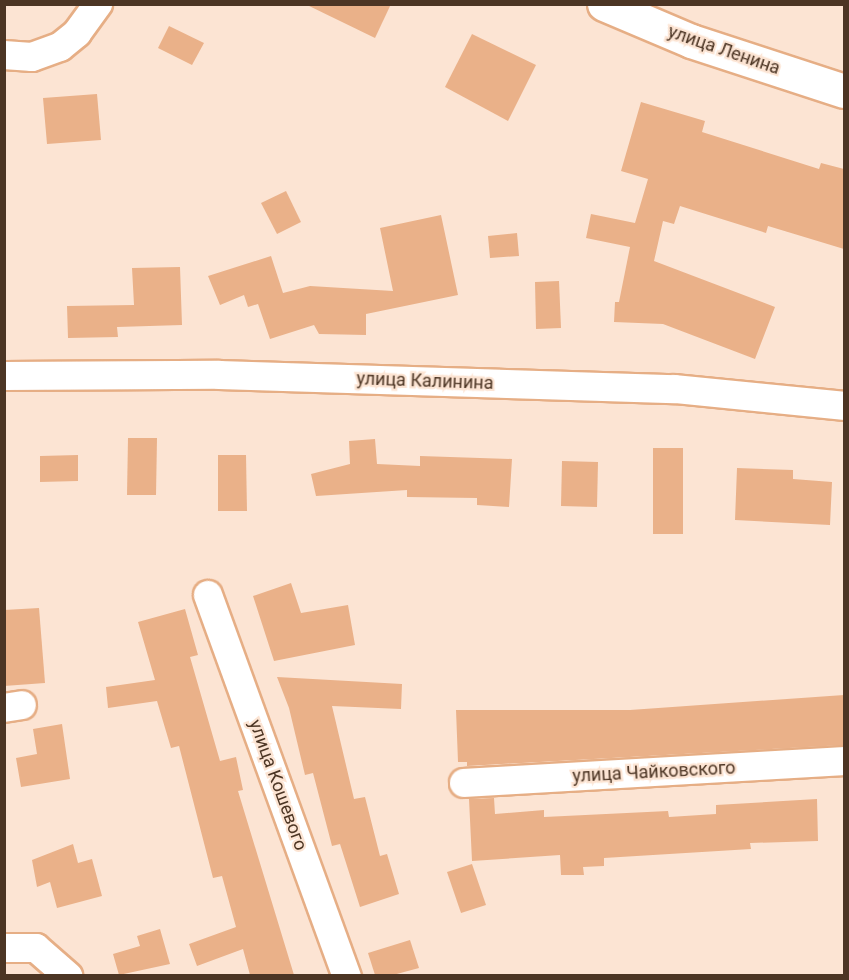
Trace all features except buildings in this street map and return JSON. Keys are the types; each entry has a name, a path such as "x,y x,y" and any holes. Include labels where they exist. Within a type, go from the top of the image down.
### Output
{"street":[{"path":"4,55 32,57 60,47 77,33 98,4"},
{"name":"улица Ленина","path":"604,4 691,41 844,91"},
{"name":"улица Калинина","path":"4,376 219,375 664,388 844,406"},
{"name":"улица Кошевого","path":"208,595 347,975"},
{"name":"улица Чайковского","path":"464,783 844,761"},
{"path":"4,948 36,948 68,975"}]}
